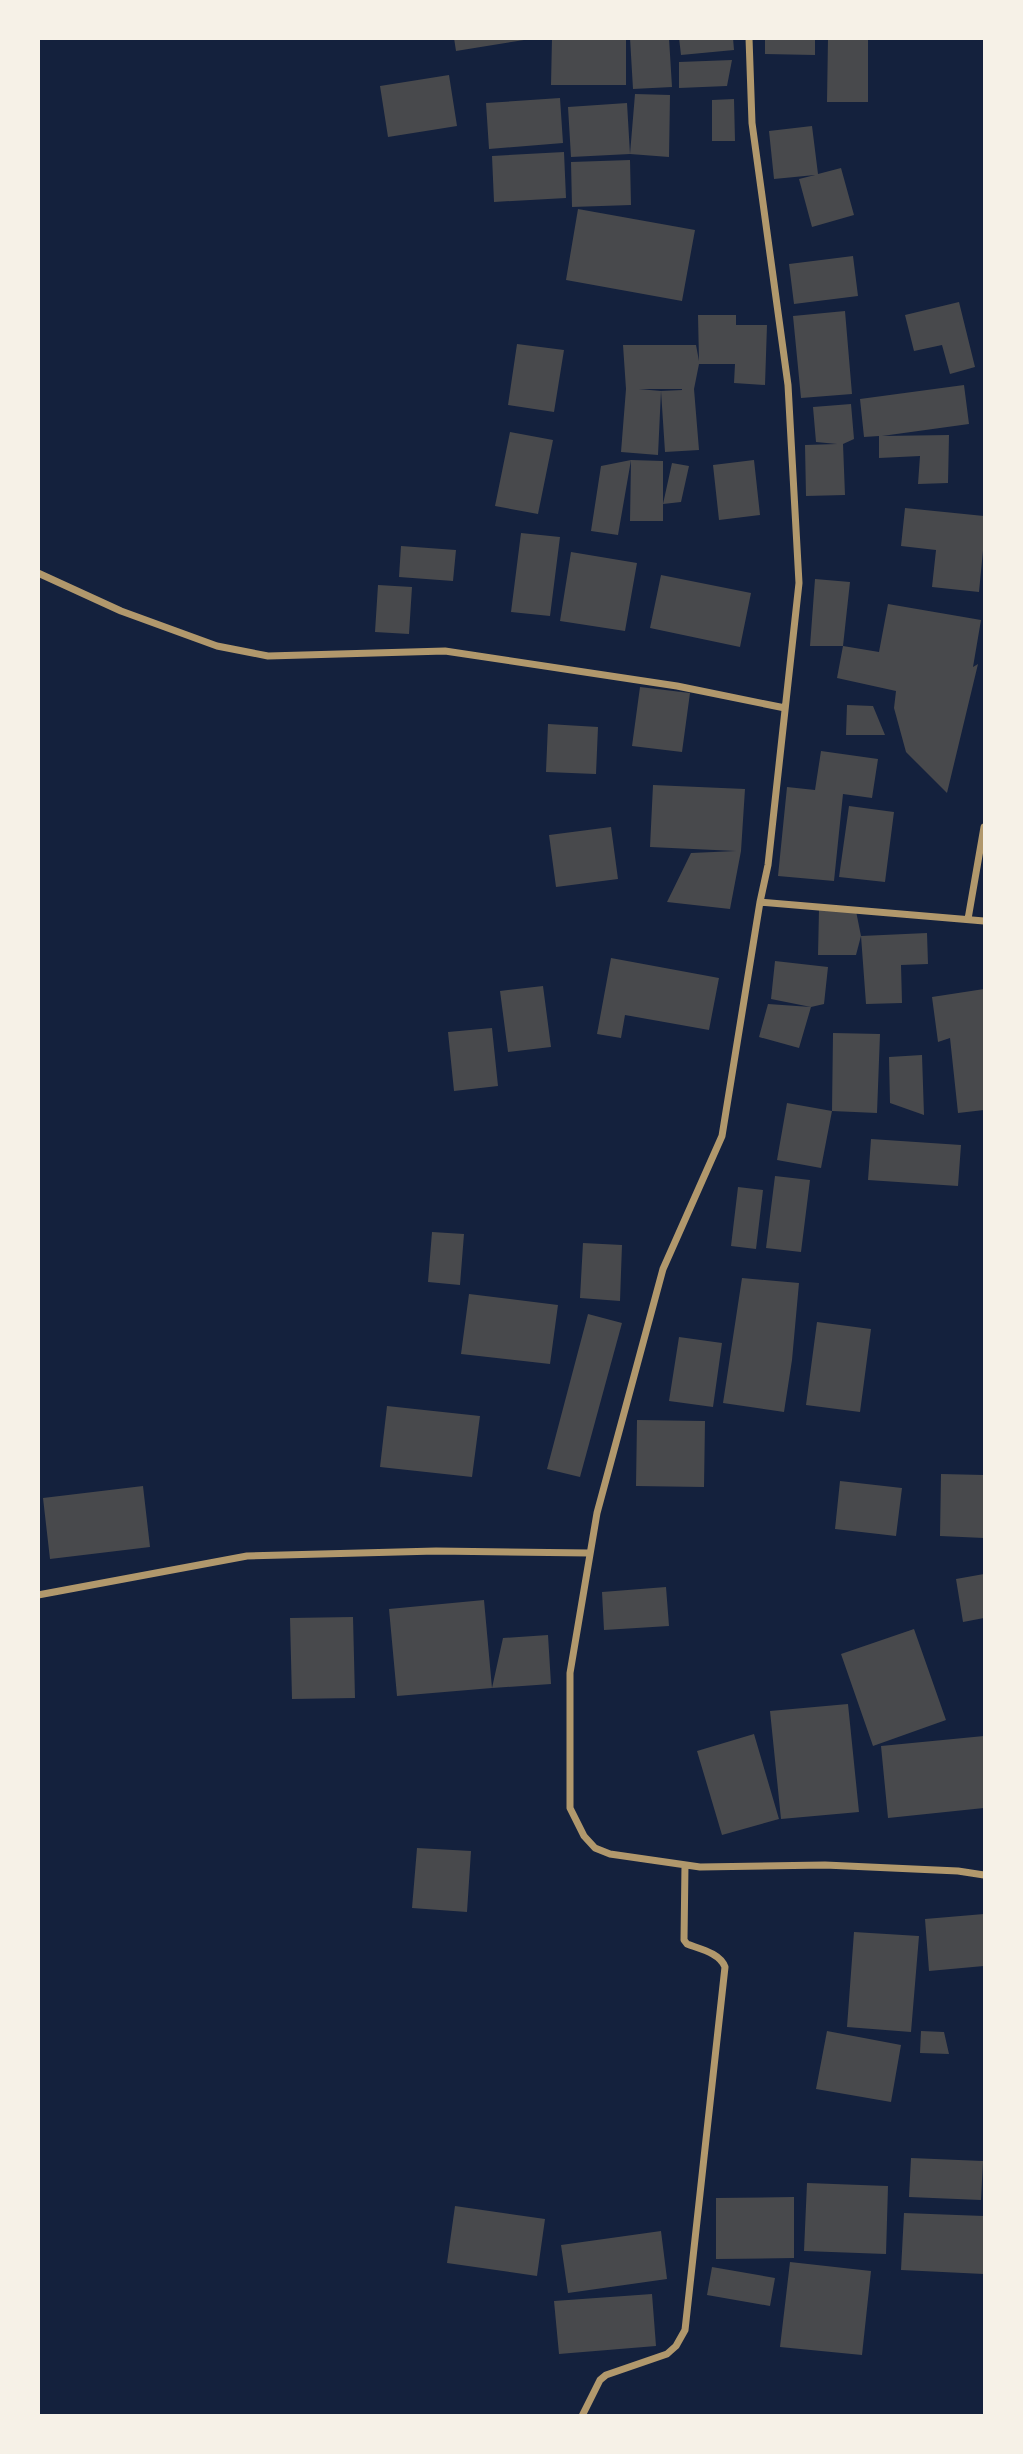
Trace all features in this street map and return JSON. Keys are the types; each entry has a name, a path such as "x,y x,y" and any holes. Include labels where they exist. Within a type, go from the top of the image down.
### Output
{"street":[{"path":"748,38 752,123 788,385 799,583 768,865 722,1136 663,1269 589,1553 569,1673 570,1808 584,1836 595,1848 610,1854 700,1867 825,1865 958,1871 985,1875"},
{"path":"38,573 121,611 217,646 268,656 445,650 677,686 785,708"},
{"path":"968,919 985,827"},
{"path":"760,902 985,921"},
{"path":"38,1595 247,1556 436,1551 589,1553"},
{"path":"582,2416 600,2381 606,2375 667,2354 676,2346 685,2330 724,1963 718,1957 687,1944 684,1940 685,1865"}],"building":[{"path":"454,38 524,38 524,40 456,51"},
{"path":"552,38 626,38 626,85 551,85"},
{"path":"630,38 669,38 672,87 633,89"},
{"path":"679,38 733,38 734,50 681,55"},
{"path":"765,38 815,38 815,55 765,54"},
{"path":"828,38 868,38 868,102 827,102"},
{"path":"732,60 727,86 679,88 679,62"},
{"path":"449,75 457,126 388,137 380,86"},
{"path":"635,94 670,95 669,157 630,154"},
{"path":"560,98 563,143 489,149 486,103"},
{"path":"734,99 735,141 712,141 712,100"},
{"path":"627,103 630,154 571,157 568,107"},
{"path":"812,126 818,174 841,168 854,215 812,227 799,179 815,175 774,179 769,131"},
{"path":"564,152 566,198 494,202 492,156"},
{"path":"630,160 631,205 572,207 571,162"},
{"path":"578,209 695,230 682,301 566,280"},
{"path":"853,256 858,296 794,304 789,264"},
{"path":"959,302 975,367 950,374 942,345 914,351 905,315"},
{"path":"845,311 852,394 801,398 793,316"},
{"path":"698,315 736,315 736,325 767,325 765,385 734,383 735,364 699,364 694,389 699,450 665,452 661,391 658,455 621,452 626,389 623,345 696,345 699,361","holes":["639,389 682,389 682,390 661,391"]},
{"path":"517,344 564,350 554,412 508,405"},
{"path":"964,385 969,424 882,436 949,435 948,483 918,484 920,456 879,458 879,436 864,437 860,399"},
{"path":"851,404 854,439 843,444 845,495 806,496 805,445 837,444 816,442 813,407"},
{"path":"510,432 553,440 538,514 495,506"},
{"path":"631,460 663,461 663,521 630,521"},
{"path":"631,460 618,535 591,531 601,466"},
{"path":"754,460 760,515 719,520 713,465"},
{"path":"672,463 689,466 681,502 663,504"},
{"path":"905,508 984,516 979,592 932,587 936,550 901,546"},
{"path":"521,533 560,537 550,616 511,612"},
{"path":"401,546 456,550 453,581 399,577"},
{"path":"571,552 637,563 625,631 560,621"},
{"path":"661,575 751,593 740,647 650,628"},
{"path":"815,579 850,582 843,646 810,646"},
{"path":"378,585 412,587 409,634 375,632"},
{"path":"888,604 981,620 973,667 978,664 947,793 906,752 894,708 896,691 837,678 843,646 879,652"},
{"path":"640,687 690,693 682,752 632,746"},
{"path":"847,705 873,706 885,735 846,735"},
{"path":"548,724 598,727 596,774 546,772"},
{"path":"821,751 878,759 872,798 843,794 834,881 778,876 787,787 815,790"},
{"path":"653,785 745,789 741,851 730,909 667,902 691,853 736,851 650,847"},
{"path":"849,806 894,812 885,882 839,877"},
{"path":"611,827 618,879 556,887 549,835"},
{"path":"819,910 856,911 861,936 856,955 818,955"},
{"path":"927,933 928,964 901,965 902,1003 866,1004 861,936"},
{"path":"611,958 719,978 709,1030 625,1015 621,1038 597,1034"},
{"path":"775,961 828,967 824,1004 811,1007 771,999"},
{"path":"543,986 551,1047 508,1052 500,991"},
{"path":"984,989 984,1110 958,1113 950,1038 938,1042 932,997"},
{"path":"768,1004 811,1007 799,1048 759,1037"},
{"path":"492,1028 498,1086 454,1091 448,1032"},
{"path":"833,1033 880,1034 877,1113 832,1111"},
{"path":"922,1055 924,1115 890,1103 889,1057"},
{"path":"787,1103 832,1111 821,1168 777,1160"},
{"path":"871,1139 961,1145 958,1186 868,1180"},
{"path":"775,1176 810,1180 801,1252 766,1248"},
{"path":"738,1187 763,1190 756,1249 731,1246"},
{"path":"432,1232 464,1234 460,1285 428,1282"},
{"path":"583,1243 622,1245 620,1301 580,1298"},
{"path":"742,1278 799,1283 784,1412 723,1403"},
{"path":"469,1294 558,1305 550,1364 461,1354"},
{"path":"588,1314 622,1323 580,1477 547,1469"},
{"path":"817,1322 871,1329 860,1412 806,1405"},
{"path":"679,1337 722,1343 713,1407 669,1401"},
{"path":"387,1406 480,1416 472,1477 380,1467"},
{"path":"637,1420 705,1421 704,1487 636,1486"},
{"path":"941,1474 984,1475 984,1538 940,1536"},
{"path":"840,1481 902,1488 896,1536 835,1529"},
{"path":"143,1486 150,1547 50,1559 43,1498"},
{"path":"984,1574 984,1618 963,1622 956,1579"},
{"path":"666,1587 669,1626 604,1630 602,1592"},
{"path":"484,1600 492,1688 397,1696 389,1609"},
{"path":"353,1617 355,1698 292,1699 290,1618"},
{"path":"914,1629 946,1720 873,1746 841,1654"},
{"path":"548,1635 551,1684 492,1688 503,1638"},
{"path":"848,1704 859,1812 781,1819 770,1711"},
{"path":"754,1734 779,1819 722,1835 697,1751"},
{"path":"984,1736 984,1808 888,1818 881,1746"},
{"path":"417,1848 471,1851 467,1912 412,1908"},
{"path":"984,1914 984,1966 929,1971 925,1919"},
{"path":"854,1932 919,1936 911,2032 847,2027"},
{"path":"827,2031 901,2045 891,2102 816,2089"},
{"path":"921,2031 944,2032 949,2054 920,2053"},
{"path":"911,2158 983,2161 981,2200 909,2197"},
{"path":"807,2183 888,2186 886,2254 804,2251"},
{"path":"794,2197 794,2258 716,2259 716,2198"},
{"path":"455,2206 545,2219 537,2276 447,2263"},
{"path":"904,2213 984,2216 984,2274 901,2270"},
{"path":"661,2231 667,2279 568,2293 561,2245"},
{"path":"790,2262 871,2271 862,2355 780,2347"},
{"path":"712,2267 775,2278 770,2306 707,2295"},
{"path":"652,2294 656,2346 559,2354 554,2301"}]}
